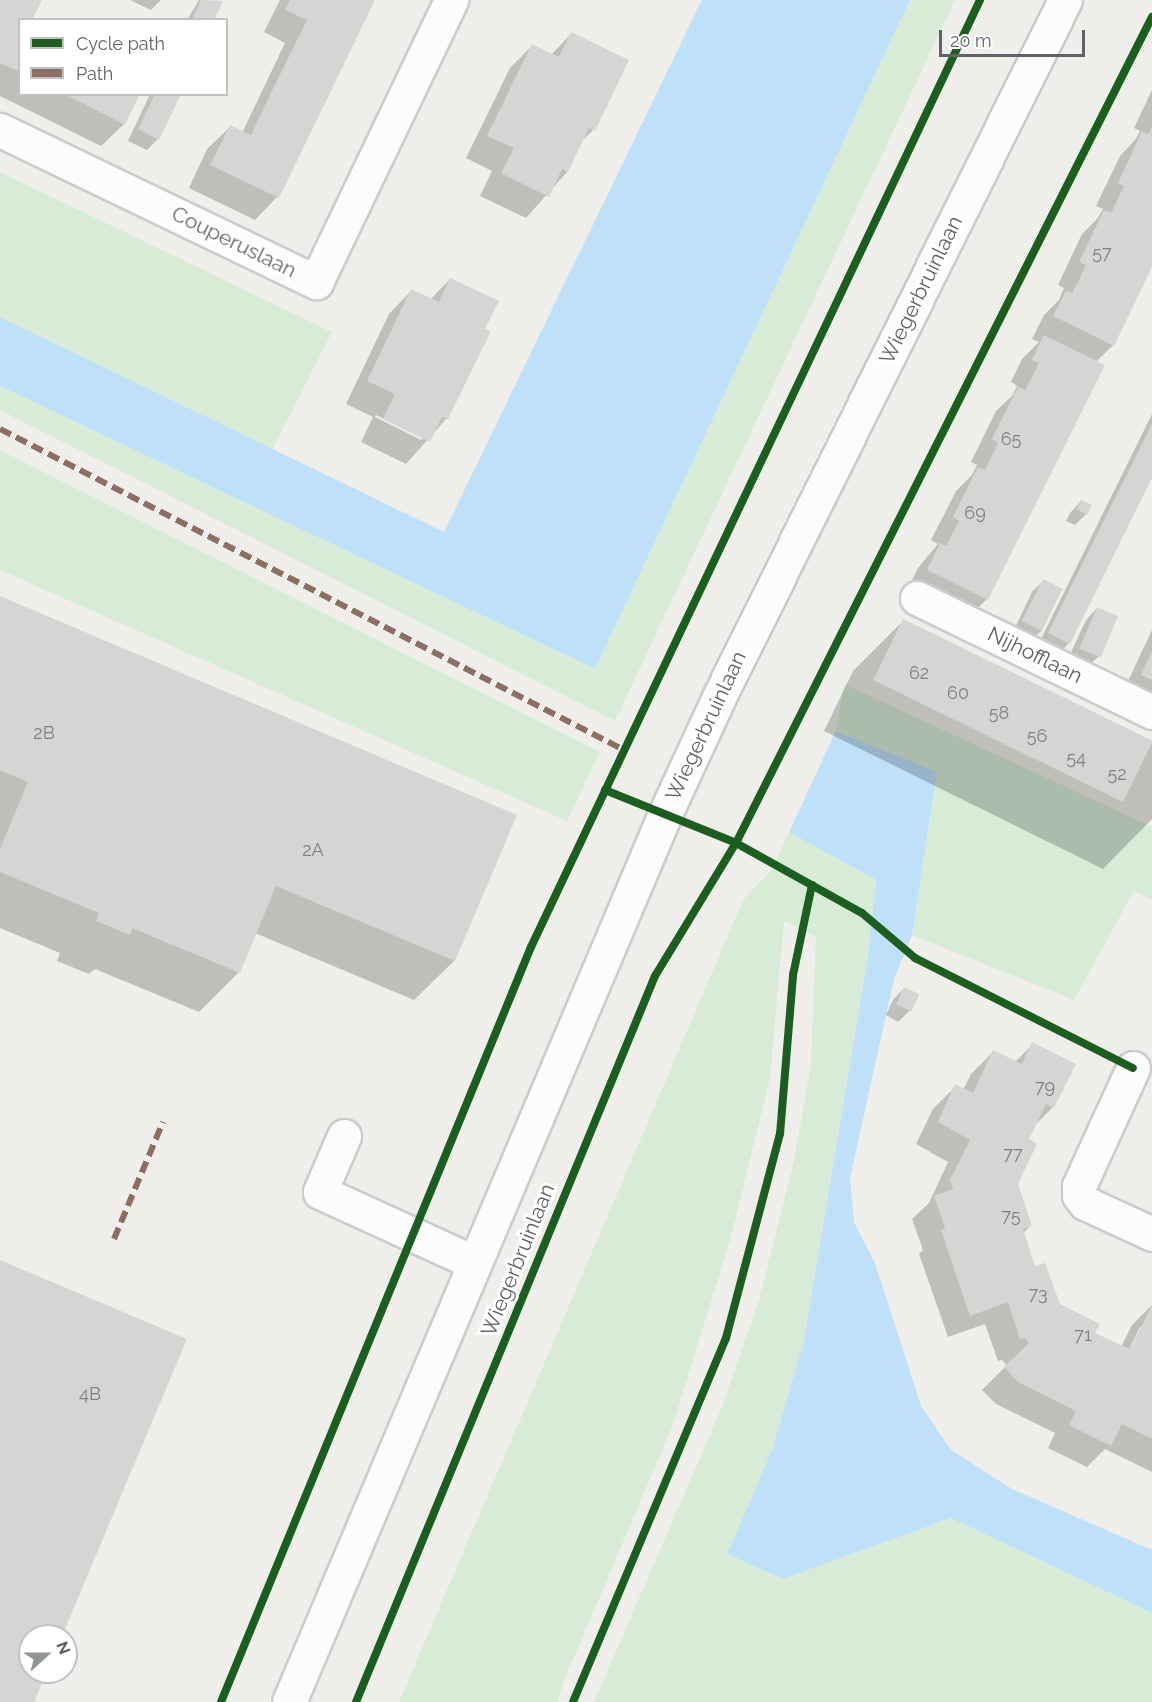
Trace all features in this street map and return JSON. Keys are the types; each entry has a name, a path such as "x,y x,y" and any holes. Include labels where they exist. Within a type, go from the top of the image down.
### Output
{"street":[{"name":"Couperuslaan","path":"0,130 316,282 451,0"},
{"name":"Wiegerbruinlaan","path":"290,1702 665,814 720,695 1065,0"},
{"name":"Nijhofflaan","path":"918,598 1152,712"},
{"path":"1133,1068 1079,1186 1079,1195 1085,1203 1152,1234"},
{"path":"344,1136 320,1192 475,1263"}],"green space":[{"path":"910,0 955,0 615,721 0,410 0,386 595,669"},
{"path":"0,172 332,332 272,450 0,317"},
{"path":"0,450 600,752 567,821 0,570"},
{"path":"844,684 1152,827 1152,900 1134,891 1074,1000 912,935 937,773 836,731"},
{"path":"789,832 876,880 867,962 804,1340 772,1450 727,1554 783,1579 951,1518 1152,1613 1152,1702 594,1702 722,1407 759,1300 794,1161 811,1064 816,937 784,921 770,1078 731,1237 673,1425 563,1683 558,1702 399,1702 743,900 772,869"}],"water":[{"path":"702,0 910,0 595,669 0,386 0,317 444,532"},
{"path":"836,731 937,772 912,935 894,979 850,1178 854,1222 875,1263 921,1406 951,1450 1012,1489 1152,1550 1152,1613 951,1518 783,1579 727,1554 772,1450 804,1340 867,962 876,880 789,832"}],"building":[{"path":"0,0 42,0 33,18 18,18 18,71 0,63"},
{"path":"201,0 223,1 215,18 193,18"},
{"path":"290,0 375,0 279,198 210,165 230,125 251,135 307,20 285,10"},
{"path":"571,32 629,60 595,131 589,128 568,172 562,169 549,197 501,173 514,148 487,136 532,44 559,57"},
{"path":"69,96 139,96 125,125"},
{"path":"154,96 180,96 159,140 138,129"},
{"path":"1152,127 1152,267 1114,346 1053,316 1066,291 1072,293 1079,280 1086,265 1079,262 1104,210 1111,213 1124,186 1118,183 1142,131 1148,134"},
{"path":"450,278 499,301 485,329 491,331 448,419 442,417 430,442 383,419 395,394 367,381 411,289 439,302"},
{"path":"1044,335 1105,365 988,600 927,570 940,543 946,546 959,521 953,517 978,467 985,470 998,443 992,439 1018,387 1025,390 1039,363 1032,360"},
{"path":"1152,424 1152,478 1070,644 1048,633"},
{"path":"1081,500 1092,505 1087,515 1077,509"},
{"path":"1043,579 1063,589 1041,631 1022,621"},
{"path":"0,596 517,815 455,961 276,886 240,973 132,928 130,935 96,921 99,913 0,872 0,849 28,782 0,770"},
{"path":"1097,607 1118,616 1101,657 1079,648"},
{"path":"903,619 1152,740 1123,802 873,680"},
{"path":"1152,652 1152,680 1141,675"},
{"path":"904,987 919,994 911,1011 896,1004"},
{"path":"1032,1042 1076,1064 1054,1108 1046,1104 1029,1139 1037,1144 1018,1184 1032,1226 1023,1229 1035,1266 1045,1263 1060,1304 1100,1324 1095,1333 1130,1349 1152,1305 1152,1439 1122,1424 1111,1446 1069,1425 1076,1411 1018,1382 1004,1367 1029,1343 1025,1338 1020,1339 1008,1302 970,1316 941,1230 945,1228 934,1196 953,1189 950,1180 970,1140 938,1122 955,1084 973,1093 993,1050 1022,1064"},
{"path":"0,1260 187,1339 67,1624 18,1624 18,1684 42,1684 34,1702 0,1702"}],"marked path":[{"path":"0,429 624,750"},
{"path":"114,1239 163,1122"}],"cycle path":[{"path":"221,1702 531,947 980,0"},
{"path":"356,1702 655,976 736,843 1152,17"},
{"path":"605,790 736,843 862,913 915,958 1133,1068"},
{"path":"573,1702 726,1338 780,1134 793,975 812,885"}]}
